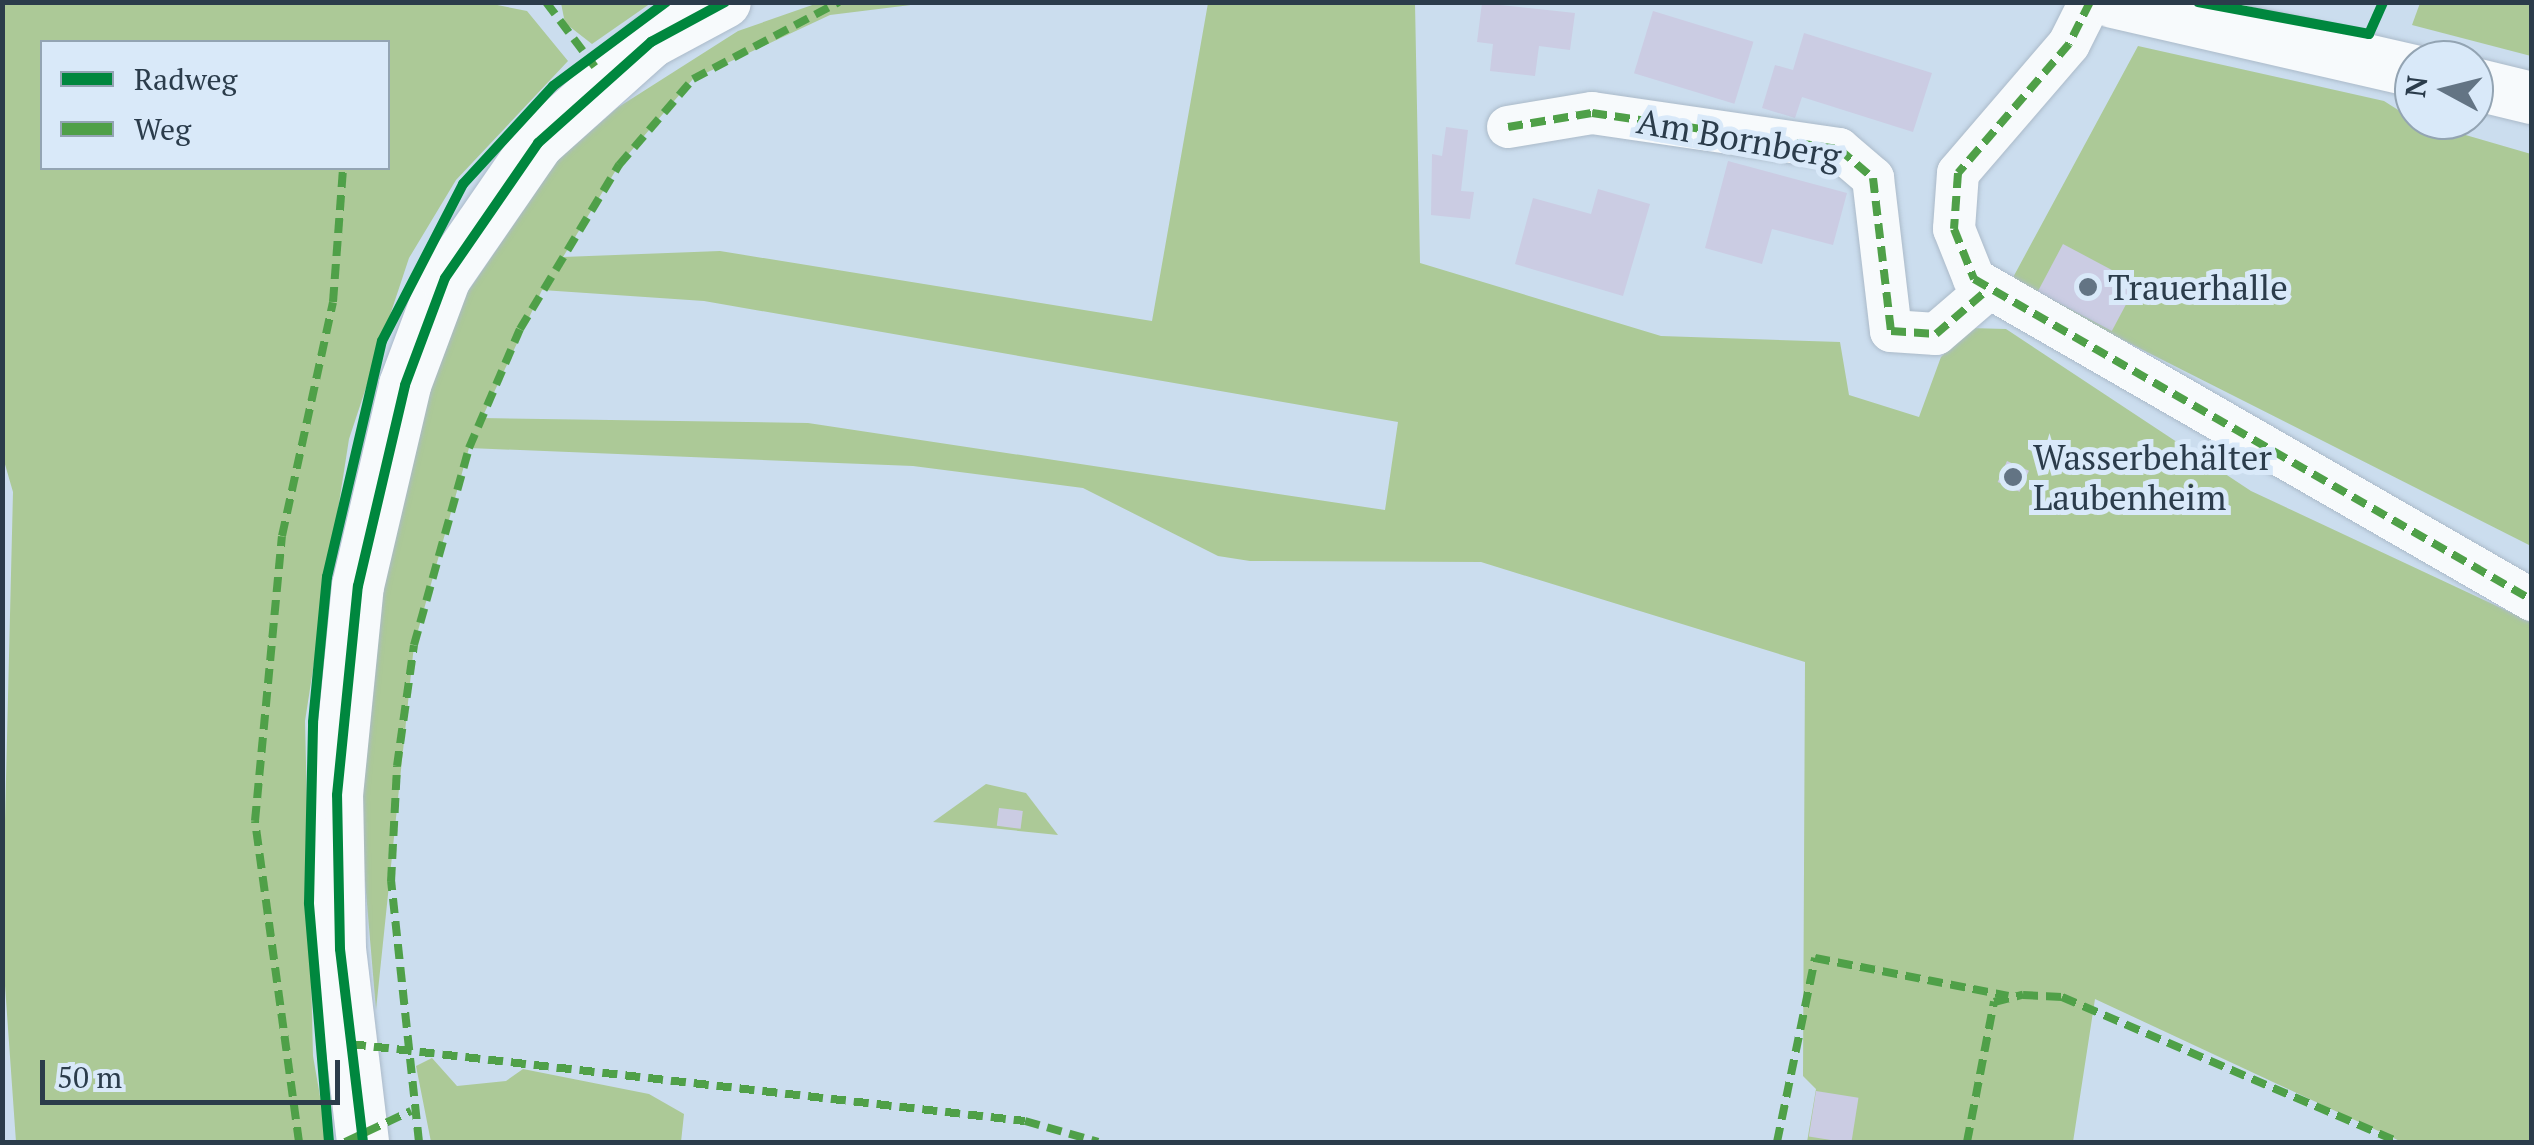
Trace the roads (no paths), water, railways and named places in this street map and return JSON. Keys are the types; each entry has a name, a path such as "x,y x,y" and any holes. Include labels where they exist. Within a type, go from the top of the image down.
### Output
{"street":[{"path":"2090,2 2075,36 1958,173 1954,229 1986,292 2532,600"},
{"path":"2113,2 2394,65"},
{"path":"363,1142 340,949 338,795 358,586 405,384 445,278 538,144 651,42 724,3"},
{"path":"2494,89 2532,98"},
{"name":"Am Bornberg","path":"1508,127 1592,113 1839,149 1864,166 1877,193 1891,331 1936,334 1986,292"}],"place":[{"name":"Trauerhalle","path":"2088,287"},
{"name":"Wasserbehälter Laubenheim","path":"2013,477"}]}
